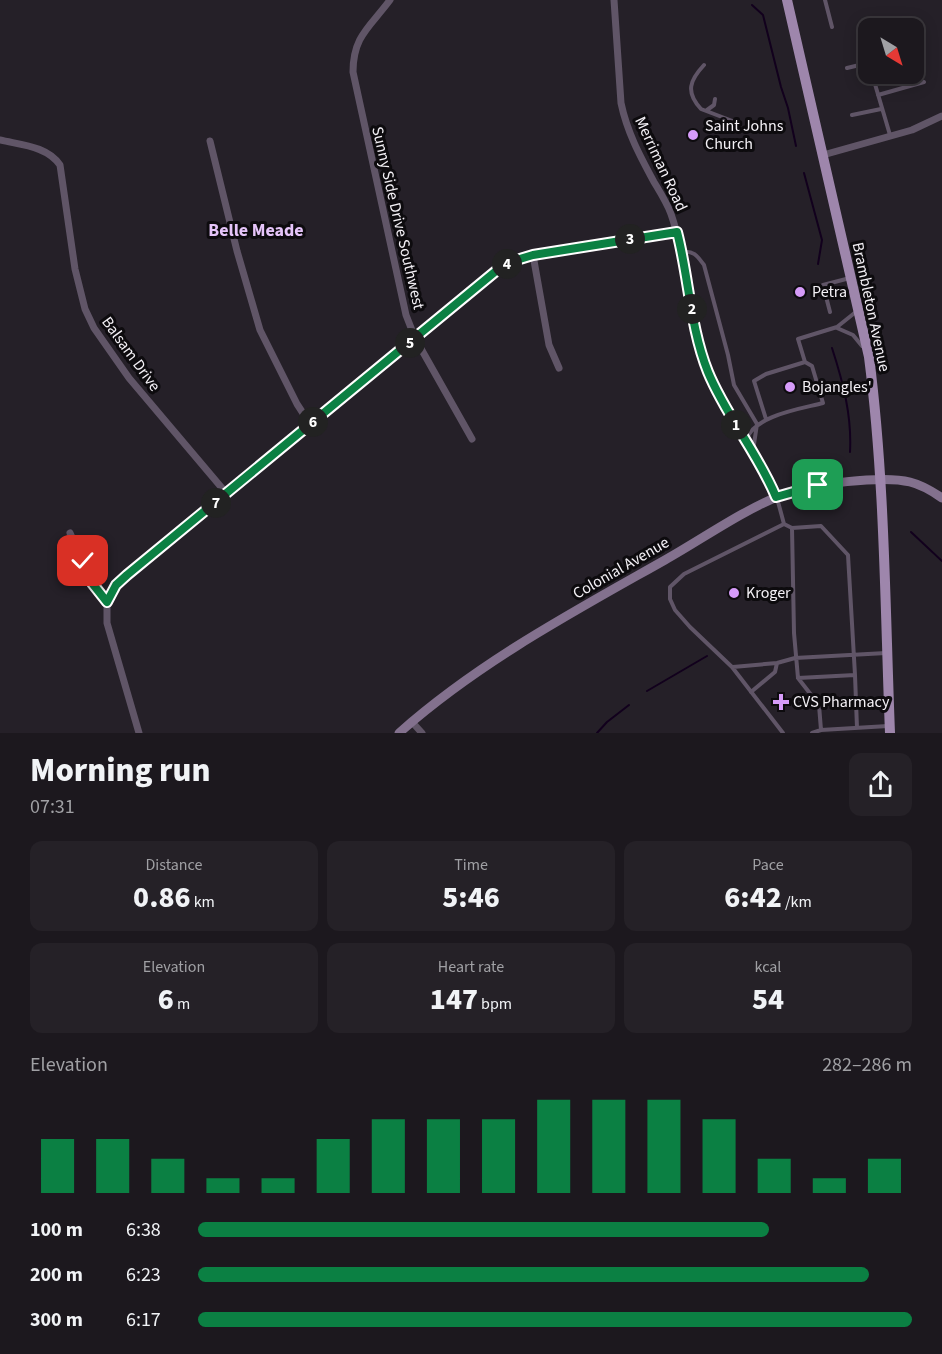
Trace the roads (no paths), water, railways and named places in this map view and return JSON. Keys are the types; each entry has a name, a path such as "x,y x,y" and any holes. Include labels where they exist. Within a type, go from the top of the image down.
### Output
{"main road":[{"name":"Brambleton Avenue","path":"787,0 868,352 876,417 880,481 889,730"},
{"name":"Colonial Avenue","path":"399,733 448,692 513,648 776,497 818,485 898,480 922,486 942,498"}],"street":[{"name":"Sunny Side Drive Southwest","path":"390,0 360,38 353,56 353,72 406,315 415,338 472,439"},
{"name":"Merriman Road","path":"614,0 624,119 636,149 670,211 682,252 702,354 717,392 776,497"},
{"path":"823,155 912,130 942,118"},
{"name":"Balsam Drive","path":"0,140 43,150 60,165 75,269 85,309 94,328 129,378 227,494"},
{"path":"210,141 237,251 260,330 292,394 310,424"},
{"path":"139,733 107,622 107,602 116,585 496,271 510,262 533,255 677,232"},
{"path":"533,255 549,345 559,368"},
{"path":"70,533 92,583 107,602"},
{"path":"412,722 422,733"}],"lane":[{"path":"825,0 832,27"},
{"path":"704,65 694,76 691,90 697,104 735,122"},
{"path":"847,68 858,65"},
{"path":"875,84 891,136"},
{"path":"878,95 917,84"},
{"path":"706,110 714,105 715,99"},
{"path":"852,115 881,109"},
{"path":"682,252 689,251 697,255 704,265 734,385 757,424 753,453"},
{"path":"830,312 824,285 850,278"},
{"path":"746,440 750,431 766,419 824,403 812,366 805,362 798,339 837,327 858,310"},
{"path":"837,327 853,335 868,352"},
{"path":"766,419 754,381 766,374 805,362"},
{"path":"776,497 784,524 792,528 821,526 849,555 857,728"},
{"path":"783,733 732,667 675,610 670,598 670,587 684,574 784,524"},
{"path":"792,528 795,658 798,678 819,705 821,730"},
{"path":"732,667 777,663 795,658 887,653"},
{"path":"751,692 775,672 777,663"},
{"path":"798,678 855,675"},
{"path":"812,733 821,730 857,728 889,730"}],"waterway":[{"path":"752,5 763,15 796,146"},
{"path":"804,173 822,240 818,264"},
{"path":"832,348 846,399 850,425 850,452"},
{"path":"911,532 942,561"},
{"path":"647,691 707,656"},
{"path":"597,733 629,705"}],"place":[{"name":"Saint Johns Church","path":"693,135"},
{"name":"Petra","path":"800,292"},
{"name":"Bojangles'","path":"790,387"},
{"name":"Kroger","path":"734,593"},
{"name":"CVS Pharmacy","path":"781,702"}],"district":[{"name":"Belle Meade","path":"256,230"}]}
